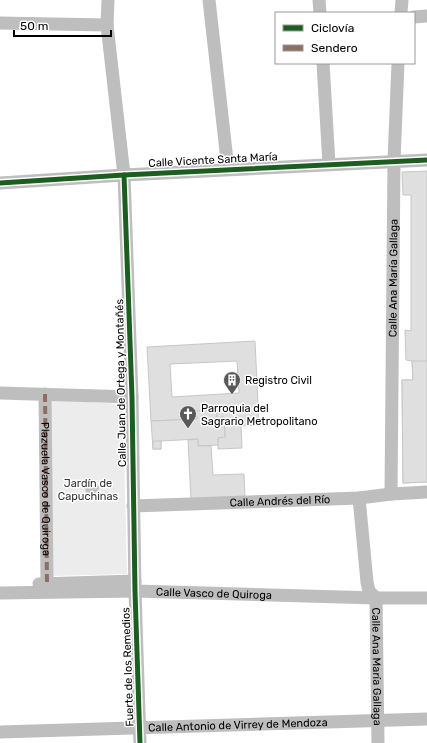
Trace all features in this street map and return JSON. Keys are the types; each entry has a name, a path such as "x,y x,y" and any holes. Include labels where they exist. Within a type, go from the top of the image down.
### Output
{"street":[{"name":"Calle Juan de Ortega y Montañés","path":"108,0 107,25 124,175 132,397 135,586"},
{"path":"209,0 228,169"},
{"path":"319,0 320,12"},
{"path":"401,12 402,0"},
{"path":"415,17 427,16"},
{"path":"0,24 107,25"},
{"path":"323,64 329,164"},
{"name":"Calle Ana María Gallaga","path":"392,494 394,161 398,64"},
{"name":"Calle Vicente Santa María","path":"0,183 228,169 427,160"},
{"path":"0,393 132,397"},
{"name":"Plazuela Vasco de Quiroga","path":"45,394 47,583"},
{"name":"Calle Andrés del Río","path":"133,506 359,498 427,492"},
{"name":"Calle Ana María Gallaga","path":"359,498 367,582 369,591 376,598 378,743"},
{"name":"Calle Vasco de Quiroga","path":"0,589 47,583 376,598 427,598"},
{"name":"Calle Vasco de Quiroga","path":"0,593 135,586"},
{"name":"Fuerte de los Remedios","path":"135,586 140,743"},
{"name":"Calle Antonio de Virrey de Mendoza","path":"0,732 140,727 378,722 427,719"}],"green space":[{"name":"Jardín de Capuchinas","path":"50,400 123,404 127,574 52,576"}],"shaded area":[{"path":"92,481 97,483 99,488 97,493 92,495 87,493 85,488 87,483"}],"building":[{"path":"427,171 427,482 403,483 402,380 413,380 412,361 406,360 405,330 411,331 411,195 403,195 402,172"},
{"name":"Registro Civil","path":"255,341 259,425 241,426 242,448 218,449 218,438 225,437 224,417 217,418 216,410 196,411 197,419 151,421 147,347","holes":["237,361 239,393 172,397 170,364"]},
{"path":"412,361 427,361 427,482 403,483 402,380 413,380"},
{"name":"Parroquia del Sagrario Metropolitano","path":"216,410 217,418 224,417 225,437 218,438 218,445 198,446 198,439 161,441 161,449 153,449 151,421 197,419 196,411"},
{"path":"198,439 198,446 211,446 213,475 244,474 245,496 191,499 188,440"},
{"path":"153,441 161,441 161,449 153,449"}],"marked path":[{"path":"45,394 47,583"}],"cycle path":[{"path":"0,183 124,175 427,160"},
{"path":"124,175 132,397 135,591 140,743"}],"place":[{"name":"Registro Civil","path":"232,395"},
{"name":"Parroquia del Sagrario Metropolitano","path":"188,429"}]}
